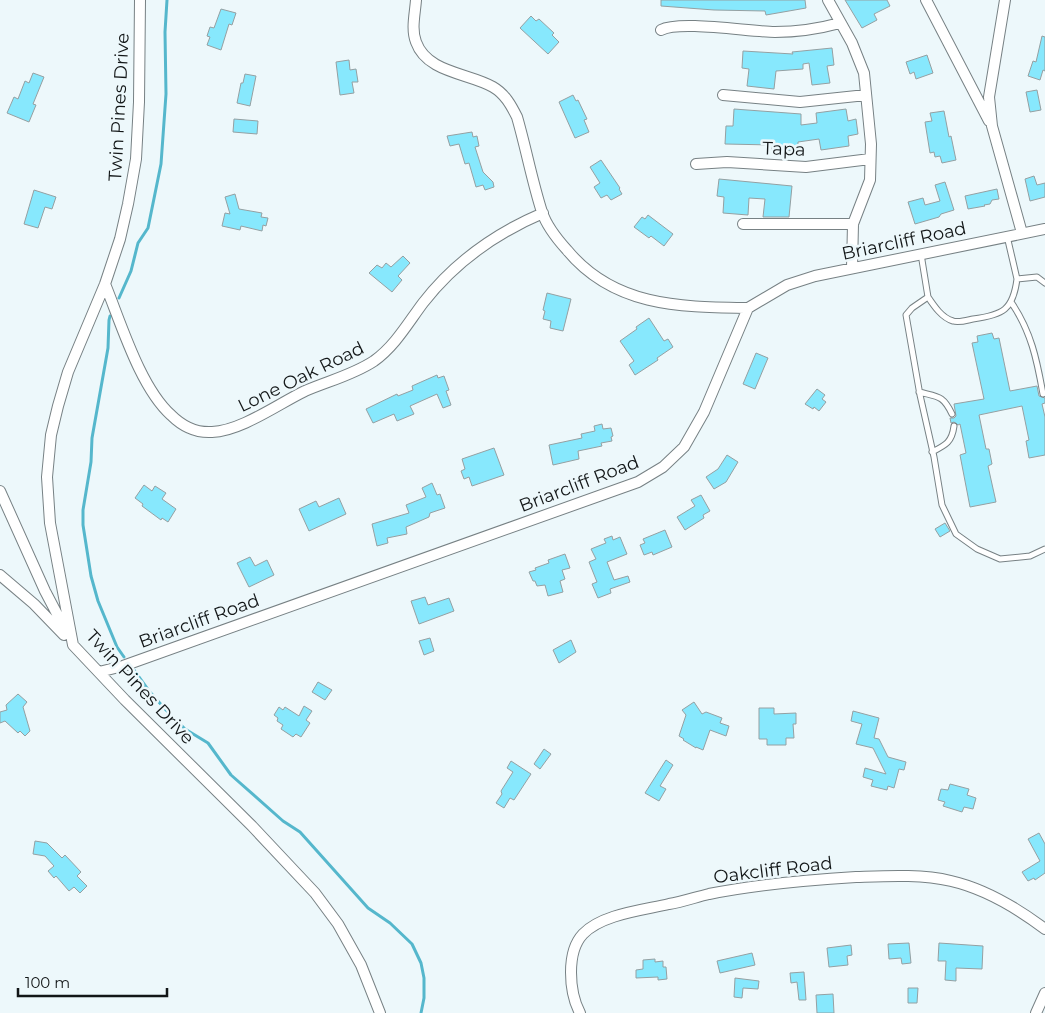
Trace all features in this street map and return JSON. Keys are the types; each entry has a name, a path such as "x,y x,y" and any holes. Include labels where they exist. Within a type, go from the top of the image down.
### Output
{"street":[{"name":"Twin Pines Drive","path":"140,0 139,102 136,160 128,204 120,239 105,284 68,372 51,435 48,477 50,523 73,645 125,700 252,826 314,893 338,924 360,965 380,1013"},
{"path":"416,0 414,28 416,41 426,57 452,72 493,87 504,95 510,104 517,117 543,213 556,238 574,259 592,275 623,292 644,300 671,305 748,308"},
{"path":"828,0 852,43 864,73 871,144 869,184 853,224 852,268"},
{"path":"926,0 992,126"},
{"path":"1005,0 989,97 992,126 1022,233"},
{"path":"661,30 674,26 686,26 789,32 824,28 840,23"},
{"path":"723,95 800,102 866,94"},
{"name":"Tapa","path":"696,164 727,162 806,167 870,159"},
{"name":"Lone Oak Road","path":"105,284 139,367 156,398 171,415 186,427 199,432 228,430 305,391 354,372 374,360 392,346 423,303 452,271 500,235 543,213"},
{"path":"743,224 853,224"},
{"name":"Briarcliff Road","path":"99,672 141,660 638,482 663,467 684,446 704,412 748,308 787,285 815,276 1045,228"},
{"path":"0,491 45,591 73,645"},
{"path":"0,576 34,604 73,645"},
{"name":"Oakcliff Road","path":"580,1013 576,1006 571,965 575,948 584,933 609,918 710,894 801,880 913,877 951,881 982,892 1012,905 1045,929"},
{"path":"1036,1013 1045,993"}],"lane":[{"path":"921,254 928,297 942,315 954,322 984,318 1000,313 1009,307 1015,292 1016,279 1008,236"},
{"path":"1016,279 1037,277 1045,282"},
{"path":"928,297 912,308 906,315 919,392 942,505 956,534 977,549 1000,559 1030,556 1045,549"},
{"path":"1011,302 1027,329 1042,373 1043,394"},
{"path":"919,392 940,398 946,402 952,414"},
{"path":"932,452 946,445 953,436 954,426"}],"building":[{"path":"661,0 805,0 806,8 766,15 765,11 661,6"},
{"path":"845,0 887,0 890,6 874,14 877,20 862,28"},
{"path":"221,9 236,13 232,25 229,24 221,50 207,45 210,37 207,36 210,27 214,28"},
{"path":"531,16 536,21 539,19 554,33 552,35 559,42 548,54 520,28"},
{"path":"1042,36 1045,37 1045,71 1043,70 1040,80 1028,76 1033,61 1036,62"},
{"path":"832,48 834,65 827,66 830,83 812,85 809,63 803,64 803,69 776,71 774,89 747,86 749,69 742,68 743,51 793,54 792,52"},
{"path":"927,55 933,73 916,79 914,72 910,74 906,62"},
{"path":"349,60 350,70 356,69 358,82 352,82 354,93 340,95 336,62"},
{"path":"33,73 44,77 33,104 36,105 29,122 7,113 14,97 18,99 25,81 29,83"},
{"path":"245,74 256,76 250,106 237,103"},
{"path":"1037,90 1041,110 1030,112 1026,92"},
{"path":"573,95 576,101 578,100 587,119 584,120 589,132 575,138 559,102"},
{"path":"734,109 801,114 801,125 817,123 816,113 846,109 848,121 856,119 858,134 848,136 849,146 821,150 819,139 798,142 798,151 772,150 772,145 725,144 726,126 733,126"},
{"path":"944,111 956,160 942,163 940,156 935,157 934,152 930,153 925,122 932,121 930,113"},
{"path":"234,119 258,121 257,134 233,132"},
{"path":"472,132 473,137 477,136 479,146 475,147 483,172 493,182 494,187 485,190 483,185 476,187 469,163 465,164 459,144 450,146 447,136"},
{"path":"601,160 622,194 611,200 607,195 601,198 594,187 600,183 590,167"},
{"path":"1034,176 1037,185 1045,183 1045,197 1030,201 1025,179"},
{"path":"719,179 792,186 789,217 763,217 765,199 749,198 748,215 723,213 724,197 717,196"},
{"path":"945,182 954,210 941,214 939,217 915,224 908,202 923,198 925,205 940,201 935,185"},
{"path":"997,189 999,199 992,200 990,204 985,206 968,209 965,196"},
{"path":"34,190 56,197 52,209 45,207 38,228 24,224"},
{"path":"235,194 239,209 262,213 261,217 268,218 266,226 263,225 262,231 241,226 240,230 222,226 225,213 230,214 225,197"},
{"path":"648,215 673,234 664,246 634,227 642,217 645,219"},
{"path":"403,256 410,263 398,276 402,280 392,292 369,273 377,265 382,268 386,263 391,267"},
{"path":"547,293 571,299 563,331 550,328 551,321 543,319"},
{"path":"649,318 664,341 668,339 673,347 657,358 658,360 635,375 629,365 634,361 620,341"},
{"path":"992,333 994,339 999,338 1010,391 1037,386 1039,396 1045,398 1045,403 1042,404 1045,417 1045,455 1029,458 1026,441 1029,440 1022,406 979,415 986,449 989,449 992,464 988,466 996,502 970,507 960,455 966,453 960,424 951,423 950,418 956,416 954,404 984,399 972,343 978,342 977,336"},
{"path":"756,353 768,358 755,389 743,384"},
{"path":"437,375 438,378 444,376 449,390 446,391 451,405 443,408 437,394 410,406 414,414 397,421 394,414 373,423 366,409 397,394 398,396 413,390 412,386"},
{"path":"817,389 825,395 822,399 826,402 819,411 805,404"},
{"path":"602,424 603,429 611,428 612,441 601,443 602,446 578,451 579,459 553,465 549,445 582,438 581,434 595,431 594,426"},
{"path":"494,448 504,475 472,486 469,477 464,479 461,471 465,469 462,459"},
{"path":"727,455 738,462 726,482 714,489 706,477 718,469"},
{"path":"432,483 437,495 440,494 445,508 430,513 429,517 406,527 407,534 387,538 388,543 377,546 372,524 409,513 406,505 426,497 422,488"},
{"path":"144,485 152,491 155,486 166,493 162,499 176,509 168,522 162,518 161,520 142,506 143,504 135,498"},
{"path":"701,495 710,511 703,515 704,518 685,530 677,517 695,506 691,500"},
{"path":"339,498 346,514 309,531 299,509 316,501 319,507"},
{"path":"945,523 950,531 940,537 935,529"},
{"path":"665,530 672,547 653,555 652,552 644,555 640,545 645,543 643,539"},
{"path":"612,536 613,540 620,537 627,554 607,562 614,580 628,576 630,582 610,589 611,593 598,598 592,584 597,582 589,562 596,559 591,549 606,543 604,539"},
{"path":"565,554 570,568 562,570 565,579 560,581 563,592 548,596 545,585 537,586 529,572 549,563 548,560"},
{"path":"250,557 255,566 267,560 274,575 249,587 237,563"},
{"path":"425,597 428,605 449,598 454,611 419,624 411,601"},
{"path":"430,638 434,651 424,655 419,641"},
{"path":"571,640 576,652 559,663 553,650"},
{"path":"318,682 332,690 325,700 312,692"},
{"path":"18,694 27,702 23,707 30,731 25,736 20,731 18,733 5,721 0,723 0,712 7,710 6,705"},
{"path":"694,702 702,714 706,712 722,718 720,723 729,726 726,736 710,730 703,750 696,748 679,736 686,715 682,710"},
{"path":"304,706 312,711 306,720 310,723 301,737 296,734 293,737 281,729 283,725 277,721 278,718 274,715 279,707 283,710 285,707 299,716"},
{"path":"759,708 774,708 774,714 796,713 796,724 793,724 794,738 786,738 786,745 767,745 767,739 759,739"},
{"path":"853,711 879,718 874,738 879,739 888,757 906,762 904,770 899,769 894,788 888,786 887,790 871,786 873,780 863,777 865,768 886,774 873,748 856,744 862,724 851,721"},
{"path":"544,749 551,754 540,769 534,764"},
{"path":"666,760 673,765 660,786 666,789 659,801 645,793"},
{"path":"511,761 531,774 514,800 510,798 504,808 496,803 513,772 507,768"},
{"path":"950,784 969,789 967,795 976,798 973,809 964,807 962,812 943,806 945,802 938,800 941,789 948,790"},
{"path":"1039,833 1045,844 1045,873 1035,880 1034,878 1028,881 1022,872 1040,861 1028,839"},
{"path":"35,841 47,843 62,858 65,855 81,872 77,876 87,886 80,893 74,887 69,891 56,876 54,878 48,871 54,866 45,856 33,854"},
{"path":"909,943 911,963 902,964 901,958 889,959 888,944"},
{"path":"939,943 983,946 982,969 956,968 956,981 945,980 946,961 938,961"},
{"path":"851,945 852,955 847,956 848,965 829,967 827,948"},
{"path":"752,953 755,965 720,973 717,961"},
{"path":"655,959 655,962 663,961 663,967 666,967 667,979 658,980 658,977 636,978 636,970 643,969 643,960"},
{"path":"804,972 806,1000 799,1000 797,982 791,983 790,973"},
{"path":"735,978 759,981 758,989 743,988 742,998 734,997"},
{"path":"908,988 918,988 917,1003 908,1003"},
{"path":"833,994 834,1013 817,1013 816,995"}],"waterway":[{"path":"119,298 131,271 138,243 148,228 161,164 166,94 165,32 167,0"},
{"path":"110,316 108,348 92,438 91,462 83,510 83,525 91,576 98,601 117,647 124,657"},
{"path":"131,666 166,710 185,729 208,743 231,775 283,821 300,832 368,908 390,923 412,944 421,963 424,978 424,998 421,1013"}]}
